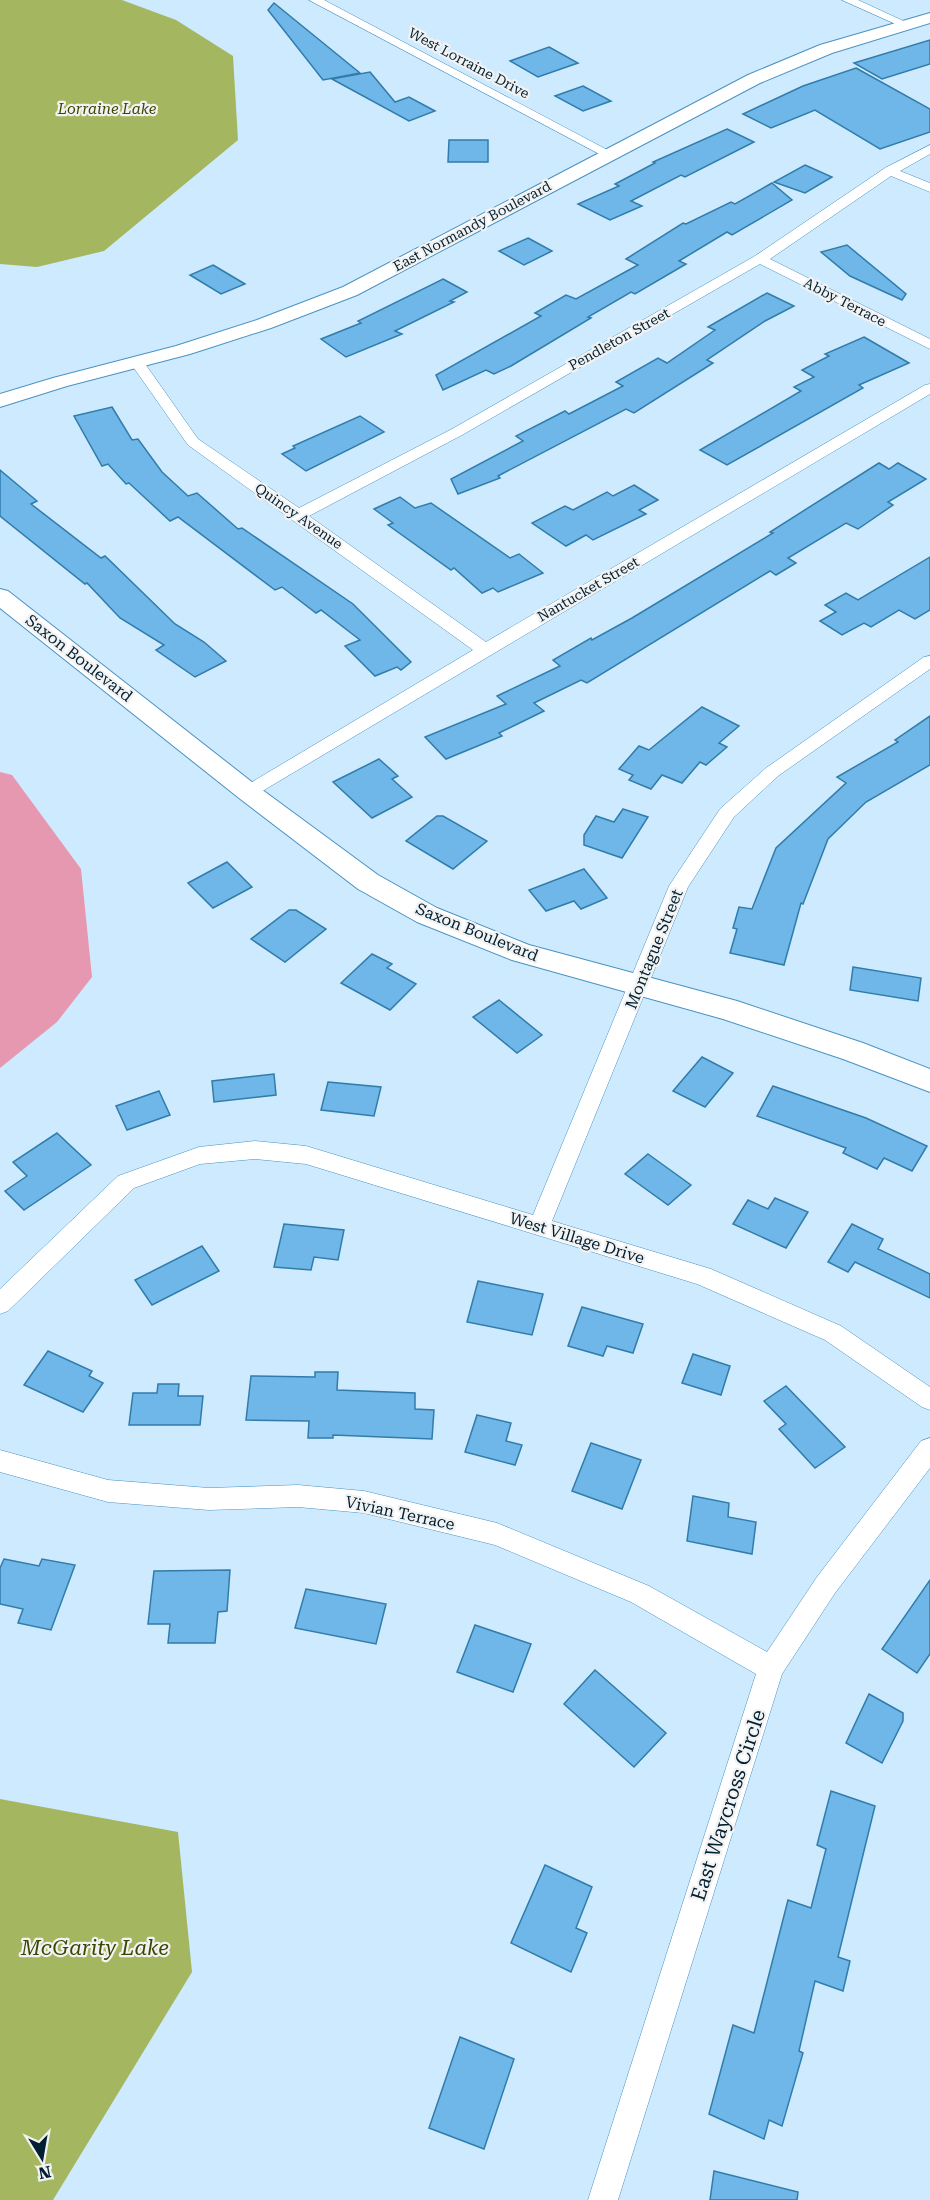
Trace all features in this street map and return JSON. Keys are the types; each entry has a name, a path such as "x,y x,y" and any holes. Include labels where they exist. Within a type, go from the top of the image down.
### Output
{"street":[{"name":"West Lorraine Drive","path":"315,0 609,154"},
{"path":"848,0 904,24"},
{"name":"East Normandy Boulevard","path":"0,401 136,361 183,350 264,324 350,291 754,79 826,49 930,18"},
{"name":"Pendleton Street","path":"298,515 457,432 760,259 890,171 930,149"},
{"path":"890,171 930,188"},
{"name":"Abby Terrace","path":"760,259 930,345"},
{"name":"Quincy Avenue","path":"136,361 193,442 485,650"},
{"name":"Nantucket Street","path":"248,792 930,388"},
{"name":"Saxon Boulevard","path":"0,596 248,792 368,882 427,915 522,953 727,1009 930,1081"},
{"name":"Montague Street","path":"539,1226 679,886 728,813 772,772 930,661"},
{"name":"West Village Drive","path":"0,1304 126,1182 199,1156 255,1150 306,1155 703,1276 833,1333 930,1400"},
{"name":"East Waycross Circle","path":"603,2200 771,1668 826,1585 930,1449"},
{"name":"Vivian Terrace","path":"0,1461 108,1491 209,1499 298,1496 364,1502 497,1534 640,1594 771,1668"}],"shaded area":[{"path":"0,772 12,775 81,869 92,977 57,1022 0,1068"}],"water":[{"name":"Lorraine Lake","path":"0,0 122,0 176,20 233,56 238,140 104,251 37,267 0,264"},
{"name":"McGarity Lake","path":"0,1799 178,1832 192,1972 53,2200 0,2200"}],"building":[{"path":"274,3 360,73 323,80 268,10"},
{"path":"930,40 930,64 882,79 854,63"},
{"path":"549,47 578,63 538,77 510,61"},
{"path":"856,68 930,109 930,132 880,149 815,110 771,128 743,114 803,86"},
{"path":"370,72 395,102 409,97 435,111 409,121 332,79"},
{"path":"583,86 611,101 583,111 555,96"},
{"path":"727,129 754,142 685,177 681,175 631,201 642,206 610,220 578,204 619,186 615,184 655,163 653,162"},
{"path":"449,140 488,140 488,162 448,162"},
{"path":"805,165 832,177 805,193 774,182"},
{"path":"772,183 792,200 732,235 727,232 679,261 686,264 635,294 631,292 588,317 591,318 511,366 494,374 486,370 443,390 436,375 541,316 535,313 566,295 576,299 638,265 626,259 683,223 686,224 731,202 735,204"},
{"path":"528,238 552,251 524,265 499,251"},
{"path":"847,245 906,294 902,300 850,276 821,252"},
{"path":"213,265 245,284 221,294 190,275"},
{"path":"443,279 467,292 450,301 454,302 395,331 402,334 346,357 321,339 361,323 358,321"},
{"path":"767,293 794,306 765,321 707,360 713,363 634,413 626,409 498,476 500,478 458,494 451,479 523,441 516,436 565,411 569,414 623,386 616,382 658,358 667,363 715,330 708,327"},
{"path":"864,337 909,363 859,385 863,388 727,465 700,450 801,391 794,387 814,377 802,370 829,356 825,354"},
{"path":"112,407 132,440 138,439 162,472 188,496 197,493 238,529 242,528 353,604 411,662 401,670 397,667 375,676 345,646 360,640 321,610 316,613 282,587 275,590 178,517 170,521 129,483 126,484 108,464 102,466 74,416"},
{"path":"360,416 384,432 306,471 282,454 295,448 293,446"},
{"path":"879,463 889,469 898,463 926,479 888,502 893,505 858,529 846,523 788,558 796,563 776,575 770,571 587,683 581,680 534,703 544,711 499,733 502,736 446,759 425,737 506,704 497,696 560,666 553,660 632,618 773,533 770,532"},
{"path":"0,470 37,501 31,504 101,558 105,556 175,624 204,642 226,661 195,677 156,650 164,645 120,618 87,583 85,584 0,516"},
{"path":"634,485 658,500 639,510 646,514 593,540 586,535 566,546 532,523 565,506 573,510 607,492 613,496"},
{"path":"400,497 415,508 431,503 510,558 519,554 543,573 498,592 493,588 482,593 454,568 451,570 388,525 393,523 374,509"},
{"path":"930,557 930,610 915,619 899,610 871,627 864,623 842,635 820,621 836,612 825,605 846,593 858,600"},
{"path":"702,707 739,726 719,743 727,747 706,765 700,762 682,783 662,775 651,789 629,780 633,775 619,769 639,746 649,750"},
{"path":"930,716 930,765 866,802 828,839 803,904 801,903 784,965 730,953 737,929 733,928 739,907 752,909 776,848 846,783 837,777 898,742 895,740"},
{"path":"379,759 398,776 392,779 412,797 372,818 333,782"},
{"path":"623,809 648,817 622,858 584,845 584,835 596,816 614,822"},
{"path":"437,816 443,816 487,841 453,869 406,841"},
{"path":"227,862 252,887 213,908 188,883"},
{"path":"584,869 607,898 581,909 574,901 546,911 529,890"},
{"path":"289,910 296,910 326,929 285,962 251,939"},
{"path":"372,954 392,964 387,968 416,984 390,1010 341,983"},
{"path":"853,967 921,978 918,1001 850,990"},
{"path":"499,1000 542,1035 517,1053 473,1017"},
{"path":"702,1057 733,1073 705,1107 673,1091"},
{"path":"274,1074 276,1095 214,1102 212,1081"},
{"path":"328,1082 381,1087 374,1116 321,1110"},
{"path":"773,1086 866,1118 927,1146 912,1171 884,1158 877,1169 843,1153 846,1148 757,1116"},
{"path":"159,1091 170,1115 127,1130 116,1106"},
{"path":"57,1133 91,1165 24,1210 5,1191 27,1176 13,1162"},
{"path":"648,1154 691,1185 668,1205 625,1174"},
{"path":"775,1198 808,1212 786,1248 733,1224 748,1200 768,1209"},
{"path":"284,1224 344,1230 338,1260 314,1257 311,1270 274,1267"},
{"path":"852,1224 883,1239 878,1249 930,1274 930,1298 855,1262 848,1272 828,1262"},
{"path":"202,1246 219,1271 152,1305 135,1280"},
{"path":"478,1281 543,1294 532,1335 467,1322"},
{"path":"582,1307 643,1324 633,1353 607,1346 603,1356 568,1346"},
{"path":"48,1351 92,1371 89,1376 103,1383 83,1412 24,1385"},
{"path":"693,1354 730,1366 721,1395 682,1383"},
{"path":"315,1372 338,1372 337,1390 415,1393 415,1409 434,1410 432,1439 333,1435 333,1438 308,1438 309,1421 246,1420 251,1376 315,1377"},
{"path":"158,1384 179,1384 178,1396 203,1396 200,1425 129,1425 133,1393 157,1393"},
{"path":"786,1386 845,1447 815,1468 779,1429 786,1424 764,1401"},
{"path":"477,1415 511,1423 506,1441 522,1445 515,1465 465,1452"},
{"path":"591,1443 641,1460 622,1509 572,1491"},
{"path":"693,1496 729,1503 728,1517 756,1522 752,1554 687,1541"},
{"path":"4,1559 39,1566 42,1559 75,1565 51,1630 18,1623 23,1609 0,1604 0,1568"},
{"path":"230,1570 227,1611 218,1612 215,1643 168,1643 170,1624 148,1624 154,1571"},
{"path":"930,1580 930,1654 917,1673 882,1649"},
{"path":"306,1589 386,1604 376,1644 295,1628"},
{"path":"475,1625 531,1644 513,1692 457,1672"},
{"path":"595,1670 666,1733 634,1767 564,1704"},
{"path":"869,1694 903,1713 903,1721 882,1763 846,1743"},
{"path":"831,1791 875,1806 838,1957 850,1961 843,1991 815,1981 799,2051 803,2053 782,2126 769,2120 764,2139 709,2114 733,2025 754,2033 788,1900 811,1908 826,1849 817,1845"},
{"path":"545,1865 592,1887 576,1928 587,1933 571,1972 511,1943"},
{"path":"460,2037 514,2059 484,2149 429,2128"},
{"path":"714,2171 798,2192 797,2200 710,2200"}]}
